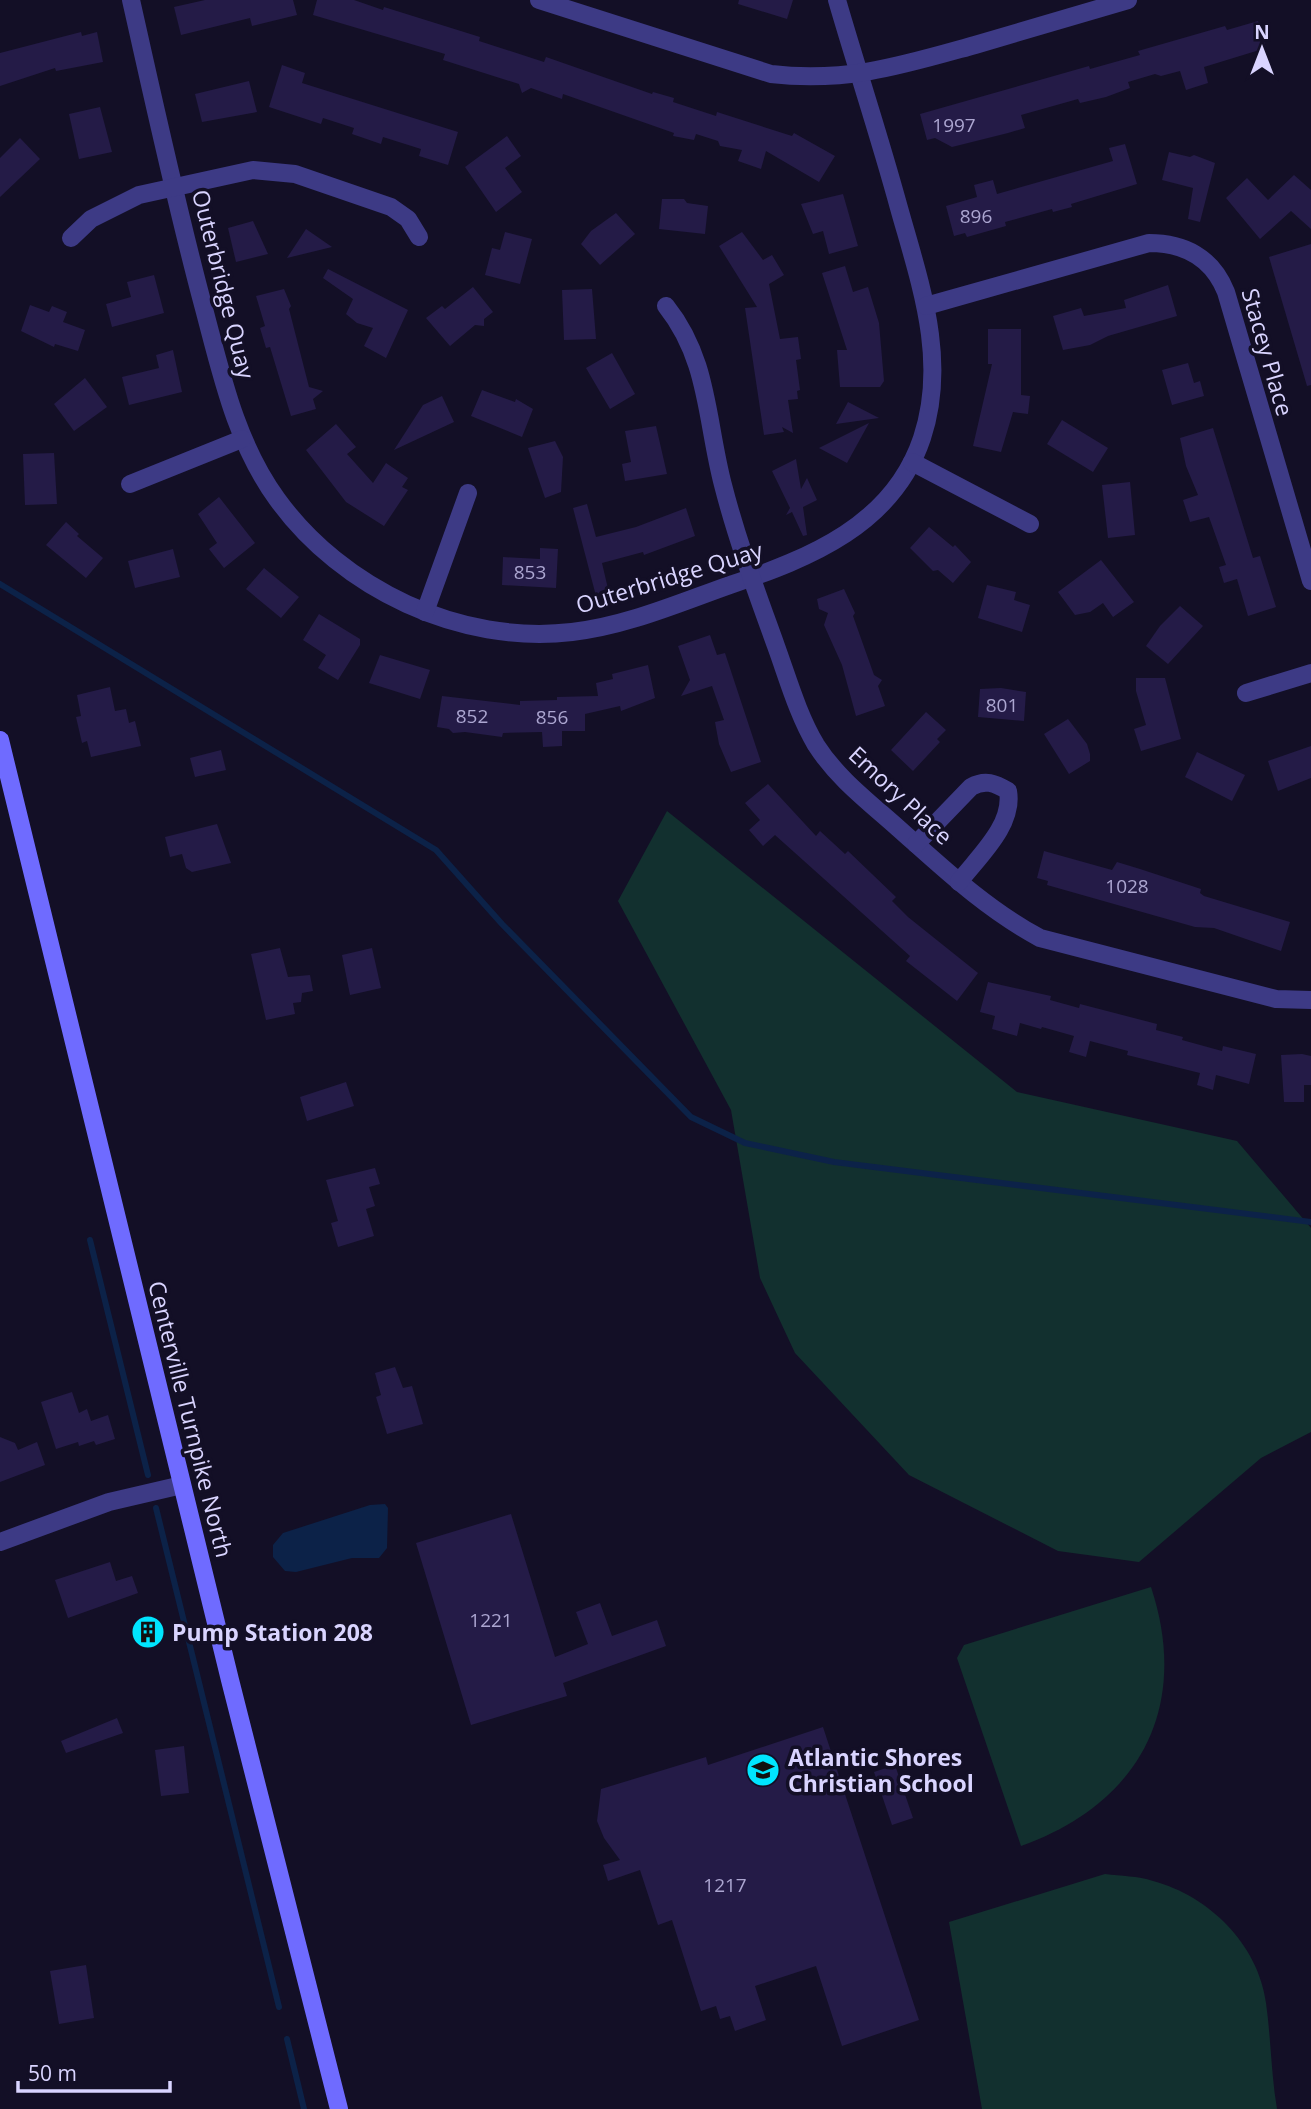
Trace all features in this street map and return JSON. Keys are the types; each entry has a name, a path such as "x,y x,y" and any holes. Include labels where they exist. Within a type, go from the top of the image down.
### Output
{"main road":[{"name":"Centerville Turnpike North","path":"0,740 182,1485 339,2109"}],"street":[{"name":"Outerbridge Quay","path":"131,0 174,187 231,408 242,439 276,498 322,549 352,574 392,598 425,612 500,631 536,634 573,632 616,624 799,561 861,524 897,486 912,462 930,408 933,372 926,306 836,0"},
{"path":"539,0 771,74 801,78 859,75 1124,0"},
{"path":"71,238 91,219 114,205 139,195 253,170 295,174 391,207 408,219 419,237"},
{"name":"Stacey Place","path":"926,306 1149,243 1181,246 1198,254 1212,266 1226,292 1311,581"},
{"name":"Emory Place","path":"666,306 684,328 694,350 723,486 752,578 802,718 817,746 848,784 1006,920 1040,938 1276,999 1311,1000"},
{"path":"130,484 242,439"},
{"path":"912,462 1030,524"},
{"path":"425,612 468,493"},
{"path":"1246,693 1311,673"},
{"path":"916,844 971,787 980,782 996,783 1008,791 1011,806 1005,821 960,882"},
{"path":"0,1542 109,1502 182,1485"}],"green space":[{"path":"667,811 1017,1092 1237,1141 1311,1228 1311,1432 1261,1458 1139,1562 1058,1551 909,1475 795,1353 760,1278 731,1110 618,901"},
{"path":"1151,1587 1162,1631 1164,1673 1159,1711 1145,1746 1125,1777 1097,1805 1062,1828 1021,1846 957,1658 964,1645"},
{"path":"1105,1874 1141,1878 1174,1888 1211,1911 1241,1942 1253,1961 1266,2003 1277,2109 982,2109 949,1922"}],"water":[{"path":"385,1504 388,1508 387,1548 379,1558 352,1558 296,1572 285,1571 273,1557 273,1545 283,1533 370,1505"}],"building":[{"path":"205,0 293,0 297,15 252,26 250,18 181,35 174,7"},
{"path":"317,0 354,0 383,10 384,7 480,37 479,41 544,62 546,57 652,94 653,92 674,98 673,102 716,116 717,112 792,136 794,133 835,156 819,182 766,151 761,169 738,161 742,150 720,146 718,141 696,134 694,140 673,136 674,133 563,94 562,99 531,88 522,93 519,84 443,60 445,54 313,15"},
{"path":"739,0 793,0 787,19 738,4"},
{"path":"1258,21 1266,48 1204,67 1208,83 1186,90 1180,71 1161,76 1155,74 1128,82 1130,88 1106,97 1080,103 1078,99 1021,115 1025,128 1008,133 952,147 935,138 927,140 920,114 1089,66 1090,69 1140,55 1138,51 1225,26 1227,30"},
{"path":"81,32 82,36 97,32 103,62 56,71 55,68 0,86 0,53"},
{"path":"282,65 305,73 302,83 458,132 448,165 419,156 421,149 383,137 381,144 352,134 354,128 323,118 321,124 269,107"},
{"path":"249,81 257,112 202,122 195,94"},
{"path":"100,107 112,152 79,159 69,114"},
{"path":"507,136 521,156 505,168 522,192 496,212 465,167"},
{"path":"20,138 40,159 0,197 0,158"},
{"path":"1125,144 1137,184 1071,204 1072,207 1053,212 1052,209 1005,222 1006,226 967,237 965,233 954,236 946,206 977,197 974,185 993,180 997,194 1113,161 1109,148"},
{"path":"1169,152 1190,157 1194,155 1215,163 1200,222 1188,219 1193,188 1162,180"},
{"path":"1294,175 1311,190 1311,229 1291,211 1260,239 1226,198 1247,178 1268,200"},
{"path":"843,194 858,246 829,254 823,231 813,234 801,204"},
{"path":"662,199 684,199 687,203 708,206 705,234 659,229"},
{"path":"616,213 635,234 600,265 581,244 591,231"},
{"path":"253,221 268,254 236,262 228,228"},
{"path":"306,229 332,247 287,258"},
{"path":"505,232 532,239 520,284 485,275 492,248 500,250"},
{"path":"742,232 763,260 772,255 784,275 769,284 780,339 798,337 801,359 796,360 800,390 797,391 798,399 788,400 793,433 782,427 784,432 764,435 745,308 757,307 719,246"},
{"path":"1311,244 1311,385 1307,386 1269,257"},
{"path":"845,266 853,292 868,287 879,323 884,381 880,387 840,387 837,350 847,350 822,273"},
{"path":"328,269 408,310 386,358 364,346 373,328 357,323 346,314 353,299 323,278"},
{"path":"154,275 164,313 112,327 106,304 131,297 127,282"},
{"path":"1168,285 1177,316 1108,336 1090,345 1063,350 1053,316 1081,308 1084,316 1126,308 1124,300"},
{"path":"473,287 493,312 484,319 484,326 475,325 450,346 426,318 442,306 445,309"},
{"path":"284,289 291,306 289,309 309,387 323,391 313,399 316,409 291,416 270,347 266,348 260,328 265,326 256,296"},
{"path":"592,289 596,339 564,340 562,290"},
{"path":"30,305 49,312 52,306 67,312 63,322 85,330 78,351 55,344 54,347 21,331"},
{"path":"988,329 1021,329 1021,395 1030,396 1028,414 1013,412 1001,452 973,446 992,364 988,364"},
{"path":"173,350 182,392 129,405 122,377 159,368 156,355"},
{"path":"612,353 635,394 610,409 586,368"},
{"path":"1188,363 1194,383 1200,381 1204,396 1172,405 1162,370"},
{"path":"85,378 107,407 74,431 54,404"},
{"path":"482,390 515,402 516,399 533,409 522,437 471,416"},
{"path":"442,396 454,422 394,450 423,405"},
{"path":"848,402 879,418 836,424"},
{"path":"1062,420 1108,448 1093,472 1047,444"},
{"path":"869,423 847,463 819,448"},
{"path":"336,424 356,447 347,454 373,483 386,463 408,478 402,487 408,490 384,526 346,502 306,450"},
{"path":"656,426 667,474 625,481 622,464 631,462 625,431"},
{"path":"1213,428 1253,558 1260,556 1276,607 1248,616 1237,579 1224,583 1219,567 1226,565 1209,517 1190,522 1183,500 1198,495 1186,466 1180,438"},
{"path":"555,441 563,457 561,492 545,498 528,448"},
{"path":"54,453 57,504 25,505 23,454"},
{"path":"796,459 801,489 807,478 817,500 803,507 807,535 803,536 792,512 786,515 790,508 772,471"},
{"path":"1130,482 1135,535 1108,538 1102,485"},
{"path":"219,497 255,543 224,568 209,549 217,543 198,514"},
{"path":"587,504 596,537 636,527 686,508 695,536 644,555 643,552 602,563 609,593 596,596 573,508"},
{"path":"66,522 79,534 77,536 103,558 86,578 46,545"},
{"path":"929,527 953,547 955,545 971,562 953,583 938,570 933,571 910,548"},
{"path":"540,548 558,549 556,588 502,585 503,557 540,559"},
{"path":"173,549 180,577 135,588 128,561"},
{"path":"1101,560 1134,602 1113,617 1103,603 1090,612 1075,615 1058,592"},
{"path":"264,568 299,597 281,618 246,589"},
{"path":"987,585 1016,592 1014,600 1030,605 1022,632 978,618"},
{"path":"844,589 855,613 853,616 874,675 882,680 878,686 885,706 856,716 842,665 824,625 828,613 819,609 817,599"},
{"path":"1180,606 1203,626 1168,664 1146,646 1160,626"},
{"path":"319,614 360,639 360,645 338,680 318,668 326,655 303,640"},
{"path":"710,635 717,655 725,653 761,762 731,772 719,744 715,722 724,720 712,686 681,696 690,680 678,646"},
{"path":"380,655 430,670 420,699 369,683"},
{"path":"648,665 655,698 621,711 620,706 585,714 585,731 562,731 562,746 543,747 542,732 503,733 502,737 453,733 449,729 437,727 442,696 520,705 520,701 598,696 596,683 613,679 612,674"},
{"path":"1136,678 1165,678 1181,739 1141,751 1134,729 1146,725 1136,691"},
{"path":"110,687 115,711 126,709 129,723 135,721 141,746 91,757 87,741 82,743 76,717 81,716 77,695"},
{"path":"1001,688 1026,692 1024,721 978,717 980,689"},
{"path":"926,712 946,730 937,739 940,742 913,771 891,750"},
{"path":"1068,719 1087,744 1090,754 1090,761 1069,774 1044,734"},
{"path":"1311,746 1311,778 1278,791 1268,761"},
{"path":"221,750 226,770 195,777 190,758"},
{"path":"1197,752 1245,775 1232,801 1185,777"},
{"path":"768,784 816,836 820,831 845,854 848,851 896,897 892,901 908,917 978,973 957,1001 906,961 910,956 775,835 763,846 749,830 760,820 745,803"},
{"path":"217,824 231,863 192,872 186,868 182,854 170,857 165,837"},
{"path":"1044,851 1112,870 1117,862 1201,889 1200,893 1204,896 1290,922 1281,951 1214,928 1195,927 1047,885 1048,881 1037,878"},
{"path":"280,948 288,977 310,975 313,991 302,993 301,1002 293,1003 295,1014 266,1020 251,954"},
{"path":"372,948 381,988 350,995 342,955"},
{"path":"988,982 1051,996 1050,1000 1079,1008 1080,1004 1157,1024 1156,1030 1222,1051 1223,1046 1256,1054 1249,1084 1216,1075 1213,1090 1197,1085 1200,1073 1127,1055 1128,1051 1090,1041 1086,1057 1069,1052 1074,1036 1042,1027 1041,1029 1020,1023 1017,1036 992,1029 995,1016 980,1012"},
{"path":"1281,1055 1311,1056 1311,1085 1304,1085 1304,1102 1284,1102"},
{"path":"346,1082 354,1106 307,1121 300,1097"},
{"path":"375,1168 380,1184 369,1187 375,1206 366,1209 374,1236 338,1247 331,1223 338,1221 326,1180"},
{"path":"395,1367 403,1388 412,1386 423,1424 387,1434 376,1397 381,1395 375,1373"},
{"path":"72,1392 79,1413 87,1409 91,1421 108,1415 115,1439 96,1445 94,1441 79,1446 78,1442 56,1449 41,1402"},
{"path":"0,1437 15,1443 18,1450 37,1442 45,1465 0,1482"},
{"path":"511,1514 555,1657 588,1644 576,1612 600,1603 612,1636 657,1620 666,1646 563,1683 567,1696 471,1725 416,1543"},
{"path":"110,1562 116,1581 132,1576 138,1593 68,1618 55,1580"},
{"path":"117,1718 123,1733 66,1753 61,1741"},
{"path":"823,1727 919,2020 842,2046 816,1966 755,1986 766,2020 735,2031 730,2016 720,2019 716,2006 701,2011 672,1920 658,1925 640,1870 608,1881 603,1865 620,1860 604,1838 597,1821 601,1789 706,1757 708,1765"},
{"path":"184,1746 189,1793 161,1796 155,1750"},
{"path":"895,1765 913,1818 892,1825 874,1772"},
{"path":"86,1965 94,2018 59,2024 50,1971"}],"waterway":[{"path":"0,584 436,850 502,924 691,1117 745,1143 834,1162 1311,1222"},
{"path":"90,1240 148,1475"},
{"path":"156,1508 279,2007"},
{"path":"287,2039 304,2109"}],"place":[{"name":"Pump Station 208","path":"148,1632"},
{"name":"Atlantic Shores Christian School","path":"763,1770"}]}
